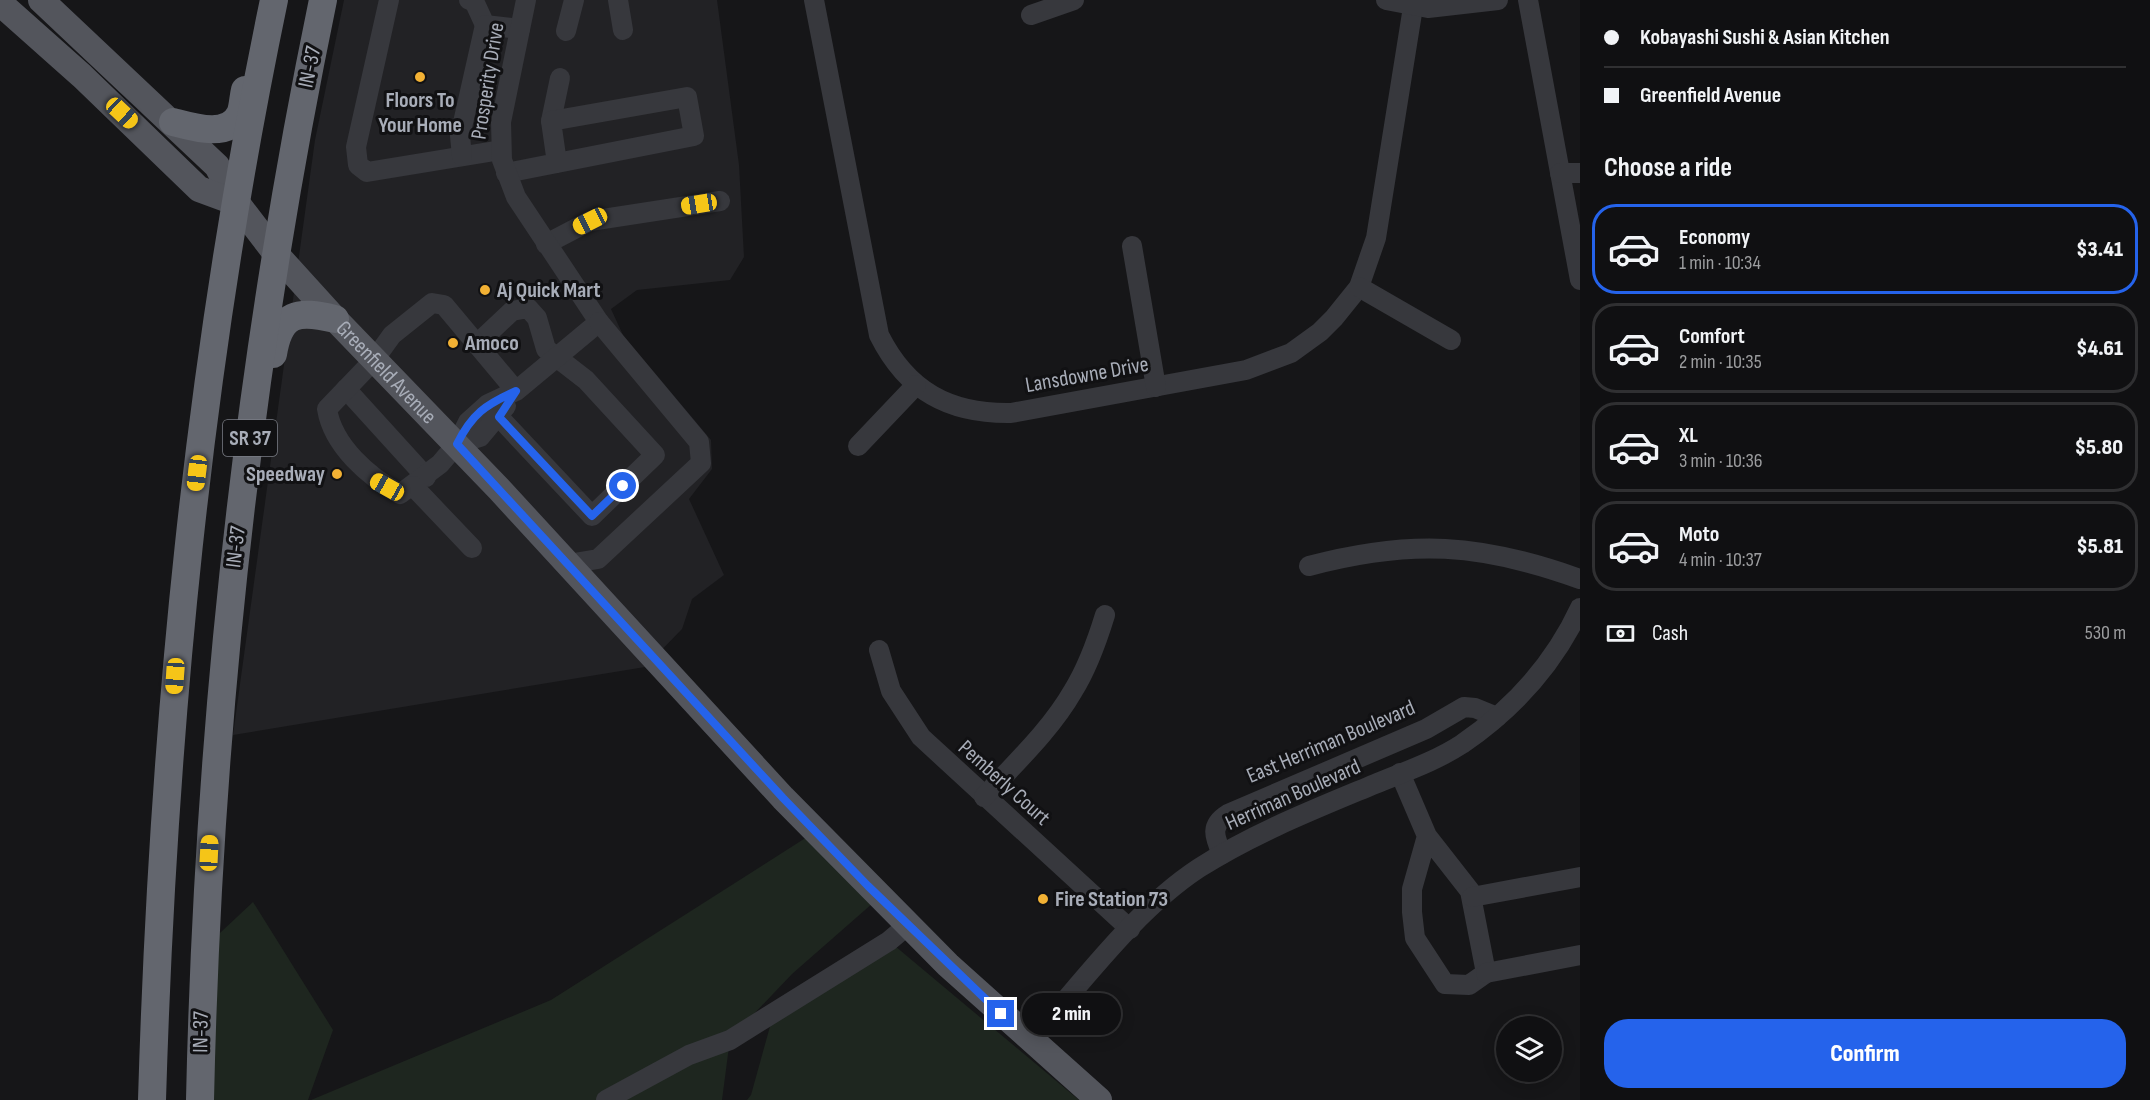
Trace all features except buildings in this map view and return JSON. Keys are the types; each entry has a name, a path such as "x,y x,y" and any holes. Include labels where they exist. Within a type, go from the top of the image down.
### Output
{"highway":[{"path":"173,122 215,129 228,125 240,115 263,0"},
{"name":"IN-37","path":"152,1100 161,854 176,653 201,435 237,203 274,0"},
{"name":"IN-37","path":"200,1100 212,806 227,621 276,254 294,142 323,0"},
{"path":"227,621 240,607 276,337 283,323 298,315 314,314 334,320"}],"main road":[{"name":"Greenfield Avenue","path":"40,0 173,122 217,166 237,203 276,254 334,320 457,444 783,798 908,926 1099,1100"},
{"path":"0,3 82,75 199,189 237,203"}],"street":[{"path":"389,0 356,147 358,165 367,172 501,150"},
{"path":"462,156 460,136 485,25 474,1 469,0"},
{"name":"Prosperity Drive","path":"526,0 501,122 501,150 506,173 516,197 599,322 699,442 701,463 598,559"},
{"path":"566,31 574,0"},
{"path":"618,0 623,30"},
{"name":"Lansdowne Drive","path":"814,0 874,319 894,363 916,385 950,405 993,413 1011,413 1246,370 1274,362 1320,332 1359,287 1376,238 1413,7"},
{"path":"1032,15 1074,0"},
{"path":"1386,0 1413,7 1441,8 1498,0"},
{"path":"1528,0 1570,173 1580,280"},
{"path":"485,25 520,29"},
{"path":"557,163 551,121 560,78"},
{"path":"506,173 694,136 687,97 551,121"},
{"path":"546,244 590,221 720,201"},
{"path":"1132,246 1155,387"},
{"path":"1359,287 1451,340"},
{"path":"516,391 444,305 432,303 392,335 374,360 327,409 333,433 375,480 400,494 420,482 457,444 468,422 488,404 516,391 599,322"},
{"path":"478,343 512,311 528,308 537,318 546,349 586,380 655,455 592,516 499,417"},
{"path":"858,446 916,385"},
{"path":"346,389 472,548"},
{"path":"457,444 480,436 499,417 516,391"},
{"path":"1309,566 1356,554 1398,548 1438,547 1519,559 1580,579"},
{"path":"568,564 598,559 600,585 667,659 698,706"},
{"name":"Herriman Boulevard","path":"1031,1040 1130,929 1182,880 1258,834 1461,744 1497,717 1547,665 1580,608"},
{"path":"984,797 1059,714 1083,674 1106,615"},
{"name":"Pemberly Court","path":"879,650 891,691 908,721 940,757 1130,929"},
{"name":"East Herriman Boulevard","path":"1222,854 1214,828 1219,819 1228,814 1426,729 1464,707 1475,708 1497,717"},
{"path":"1400,773 1427,836 1470,891 1486,973"},
{"path":"1427,836 1412,889 1415,938 1445,984 1470,985 1486,973 1580,955"},
{"path":"1472,897 1580,877"},
{"path":"606,1100 689,1055 730,1040 889,941 908,926"}],"shaded area":[{"path":"344,0 717,0 739,165 744,257 730,280 637,290 611,309 623,335 711,440 712,469 689,499 724,575 692,599 682,629 645,667 233,735 315,140"},
{"path":"807,837 873,903 792,974 730,1039 722,1100 311,1100 551,1000"},
{"path":"253,902 333,1030 308,1100 201,1100 205,947"},
{"path":"889,941 1079,1100 747,1100 751,1095 774,1012"}],"place":[{"name":"Floors To Your Home","path":"420,77"},
{"name":"Aj Quick Mart","path":"485,290"},
{"name":"Amoco","path":"453,343"},
{"name":"Speedway","path":"337,474"},
{"name":"Fire Station 73","path":"1043,899"}],"route":[{"path":"623,486 592,516 499,417 516,391 488,404 468,422 457,444 783,798 868,886 1001,1014"}]}
